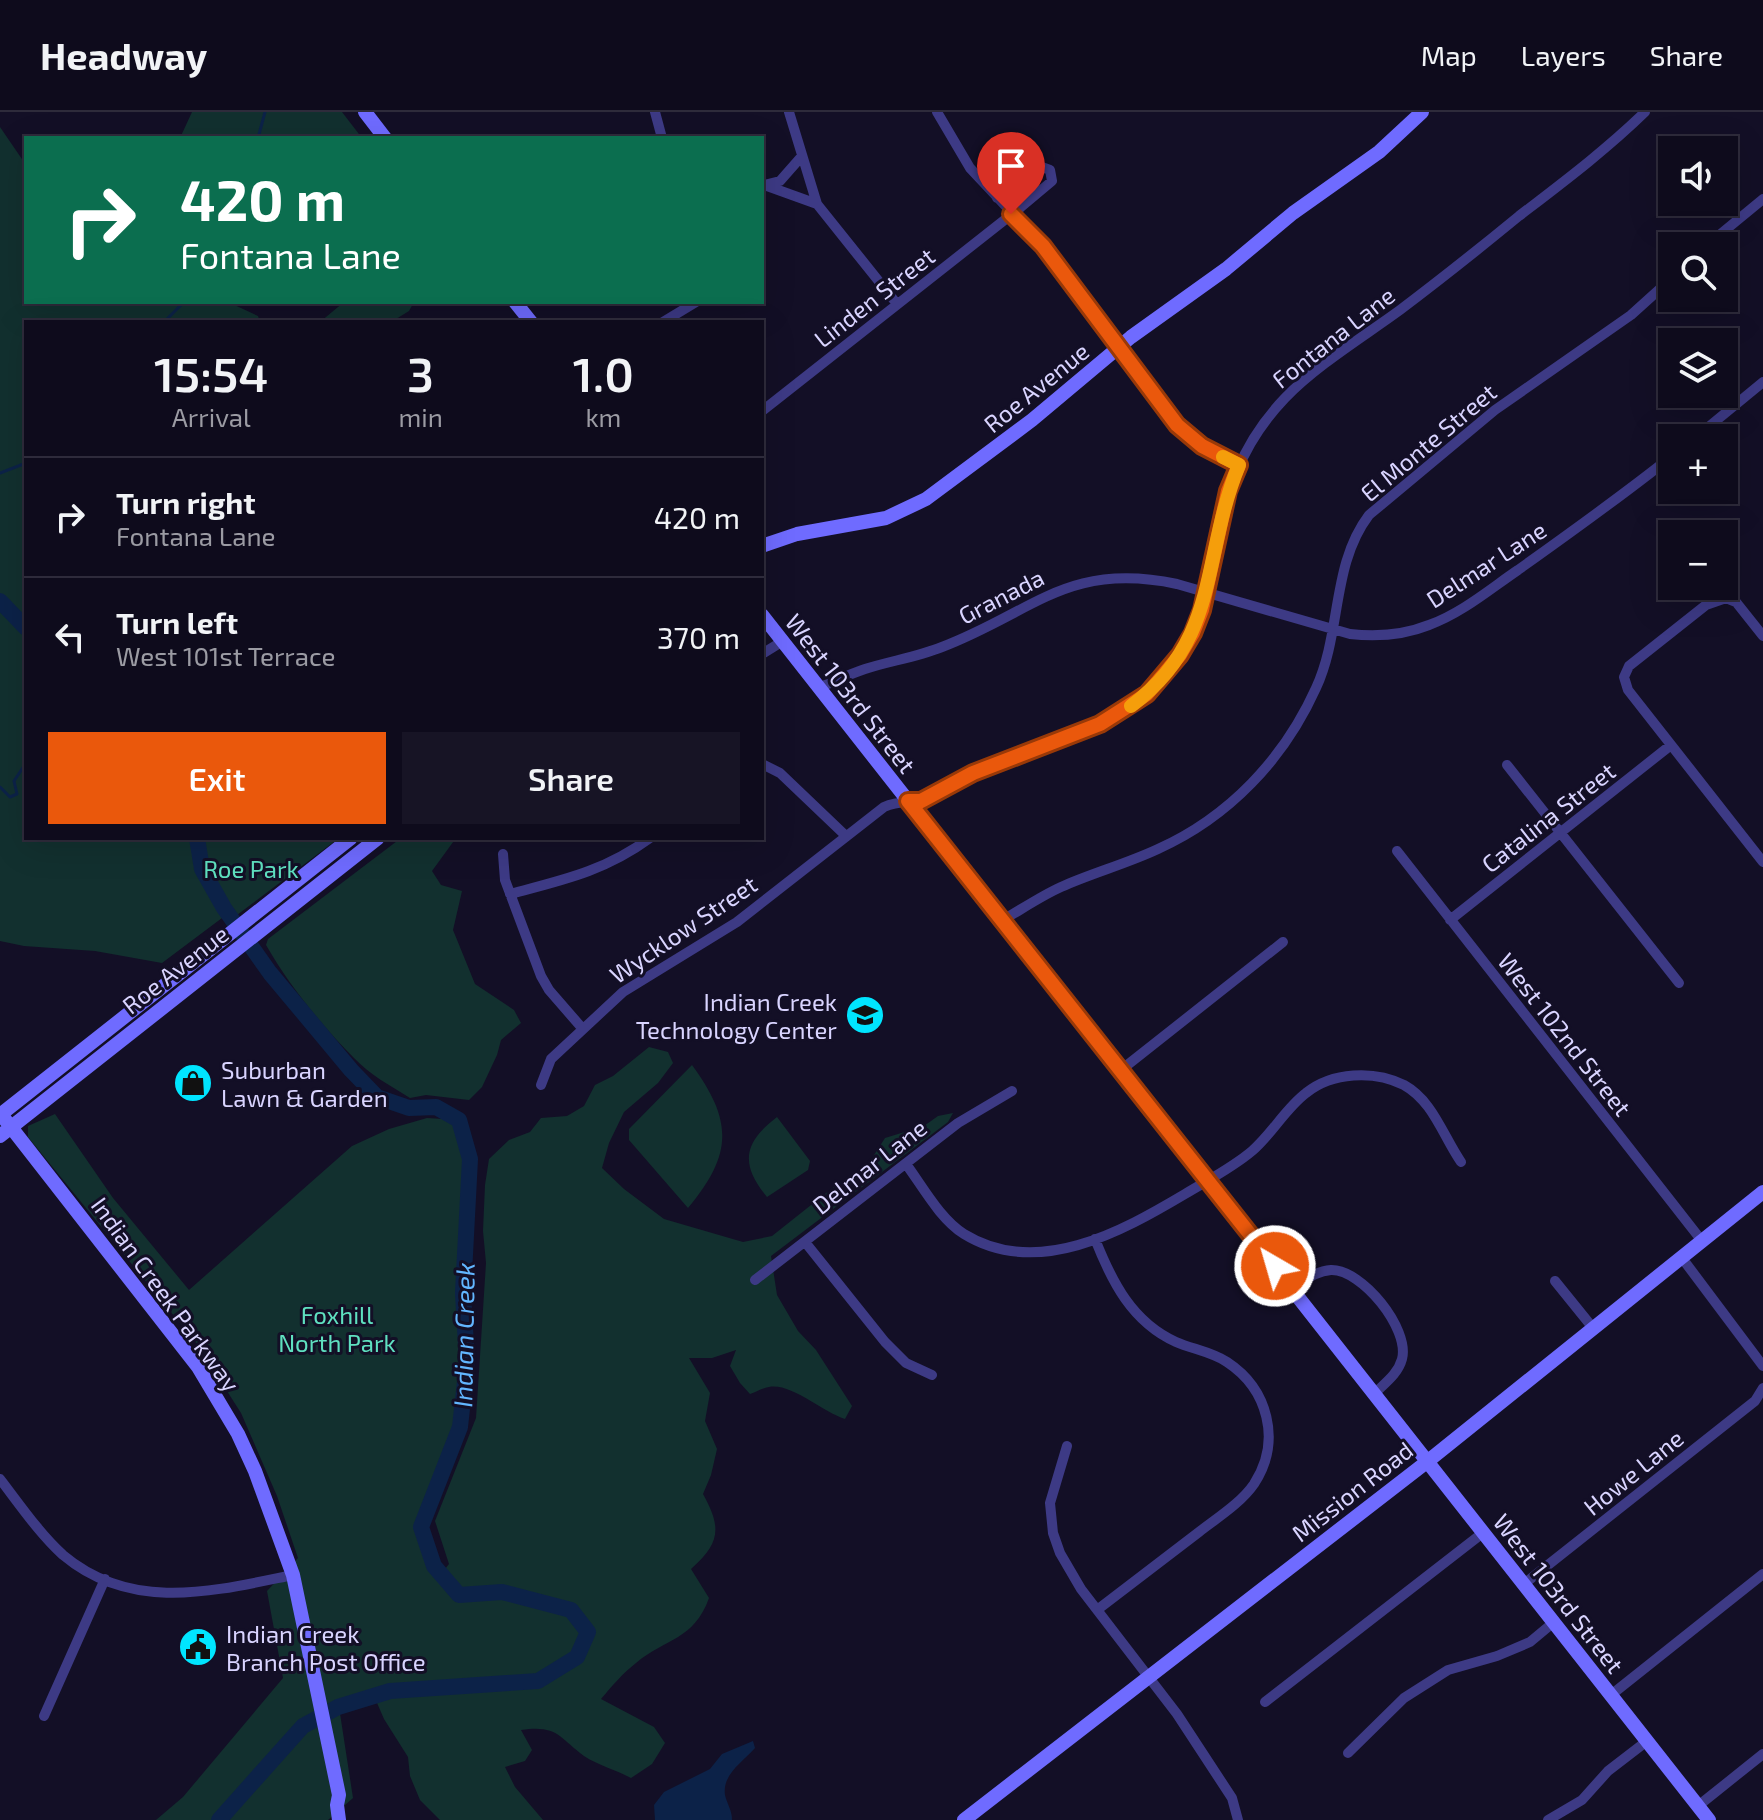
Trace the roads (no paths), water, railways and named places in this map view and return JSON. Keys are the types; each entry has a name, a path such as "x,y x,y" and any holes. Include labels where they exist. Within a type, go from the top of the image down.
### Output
{"main road":[{"path":"365,112 383,136"},
{"name":"Roe Avenue","path":"764,545 797,534 886,518 937,492 1003,443 1120,346 1226,269 1293,213 1379,152 1422,112"},
{"path":"517,304 529,320"},
{"name":"West 103rd Street","path":"764,617 1709,1820"},
{"name":"Roe Avenue","path":"0,1114 348,840"},
{"name":"Roe Avenue","path":"6,1131 375,840"},
{"name":"Indian Creek Parkway","path":"0,1114 6,1131 118,1262 214,1392 255,1471 293,1575 339,1795 350,1820"},
{"name":"Mission Road","path":"964,1820 1428,1461 1763,1192"},
{"name":"Indian Creek Parkway","path":"339,1795 339,1820"}],"street":[{"path":"655,112 661,136"},
{"path":"789,112 817,204 897,304"},
{"path":"937,112 970,168 1043,246 1177,425 1202,446 1239,465"},
{"name":"Fontana Lane","path":"908,801 921,801 973,773 1079,733 1126,709 1147,694 1180,655 1193,633 1206,593 1228,491 1239,465 1266,421 1302,383 1480,249 1594,158 1645,112"},
{"path":"764,185 780,181 802,156"},
{"name":"Linden Street","path":"764,409 1052,181 1050,170 1039,166 997,198"},
{"path":"764,185 817,204"},
{"path":"1723,232 1763,199"},
{"name":"El Monte Street","path":"1003,920 1060,888 1186,835 1238,798 1291,737 1317,687 1334,630 1347,554 1353,537 1369,515 1495,410 1631,315 1658,291"},
{"path":"666,320 693,304"},
{"path":"1712,424 1763,382"},
{"name":"Delmar Lane","path":"1206,593 1334,630 1378,636 1404,633 1446,618 1576,529 1658,467"},
{"name":"Granada","path":"820,687 862,670 941,648 1046,595 1085,582 1106,578 1153,579 1206,593"},
{"path":"1763,636 1736,602 1726,598 1706,605 1695,613 1629,666 1624,677 1628,690 1763,862"},
{"path":"764,653 783,641"},
{"name":"Catalina Street","path":"1450,920 1671,745"},
{"path":"764,765 780,773 846,836"},
{"path":"1507,765 1679,983"},
{"name":"Wycklow Street","path":"541,1085 551,1059 623,992 737,922 884,807 897,800 908,801"},
{"path":"510,894 595,871 647,840"},
{"name":"West 102nd Street","path":"1397,851 1702,1241"},
{"path":"503,854 505,880 541,976 558,1002 582,1028"},
{"path":"1121,1070 1283,942"},
{"path":"906,1164 938,1209 961,1232 989,1247 1040,1252 1095,1239 1129,1226 1207,1181 1251,1151 1306,1093 1335,1079 1363,1075 1388,1078 1417,1095 1433,1113 1461,1162"},
{"name":"Delmar Lane","path":"755,1280 958,1123 1012,1091"},
{"path":"1095,1239 1115,1286 1143,1319 1171,1340 1219,1358 1251,1382 1264,1406 1269,1439 1264,1465 1244,1496 1097,1610"},
{"path":"805,1242 885,1342 906,1363 932,1375"},
{"path":"1682,1258 1763,1366"},
{"path":"1292,1288 1321,1272 1333,1270 1356,1277 1365,1285 1395,1324 1403,1347 1396,1372 1375,1393"},
{"path":"1555,1281 1593,1328"},
{"name":"Howe Lane","path":"1524,1584 1755,1401 1763,1388"},
{"path":"1067,1446 1051,1494 1052,1523 1065,1563 1227,1789 1238,1820"},
{"path":"0,1479 57,1549 76,1564 130,1589 181,1594 293,1575"},
{"path":"1265,1702 1484,1532"},
{"path":"1611,1695 1763,1574"},
{"path":"44,1716 105,1579"},
{"path":"1348,1753 1404,1698 1448,1670 1497,1656 1530,1642 1554,1622"},
{"path":"1548,1820 1582,1800 1608,1771 1647,1741"},
{"path":"1698,1806 1763,1754"}],"water":[{"path":"753,1741 755,1748 734,1769 725,1788 732,1820 655,1820 654,1805 664,1792 710,1769 722,1754"}],"waterway":[{"path":"259,136 265,112"},
{"path":"166,320 182,304"},
{"path":"0,473 24,464"},
{"name":"Indian Creek","path":"0,601 24,626"},
{"path":"0,787 10,797 17,794 14,781 24,766"},
{"name":"Indian Creek","path":"197,840 202,869 224,908 270,973 351,1070 377,1097 409,1108 436,1107 459,1120 470,1159 463,1293 467,1363 460,1427 421,1527 434,1566 459,1595 502,1592 571,1610 588,1632 577,1657 538,1681 390,1691 338,1707 303,1726 219,1820"}],"place":[{"name":"Indian Creek Technology Center","path":"865,1015"},
{"name":"Suburban Lawn & Garden","path":"193,1083"},
{"name":"Indian Creek Branch Post Office","path":"198,1647"}],"park label":[{"name":"Roe Park","path":"251,868"},
{"name":"Foxhill North Park","path":"337,1328"}]}
